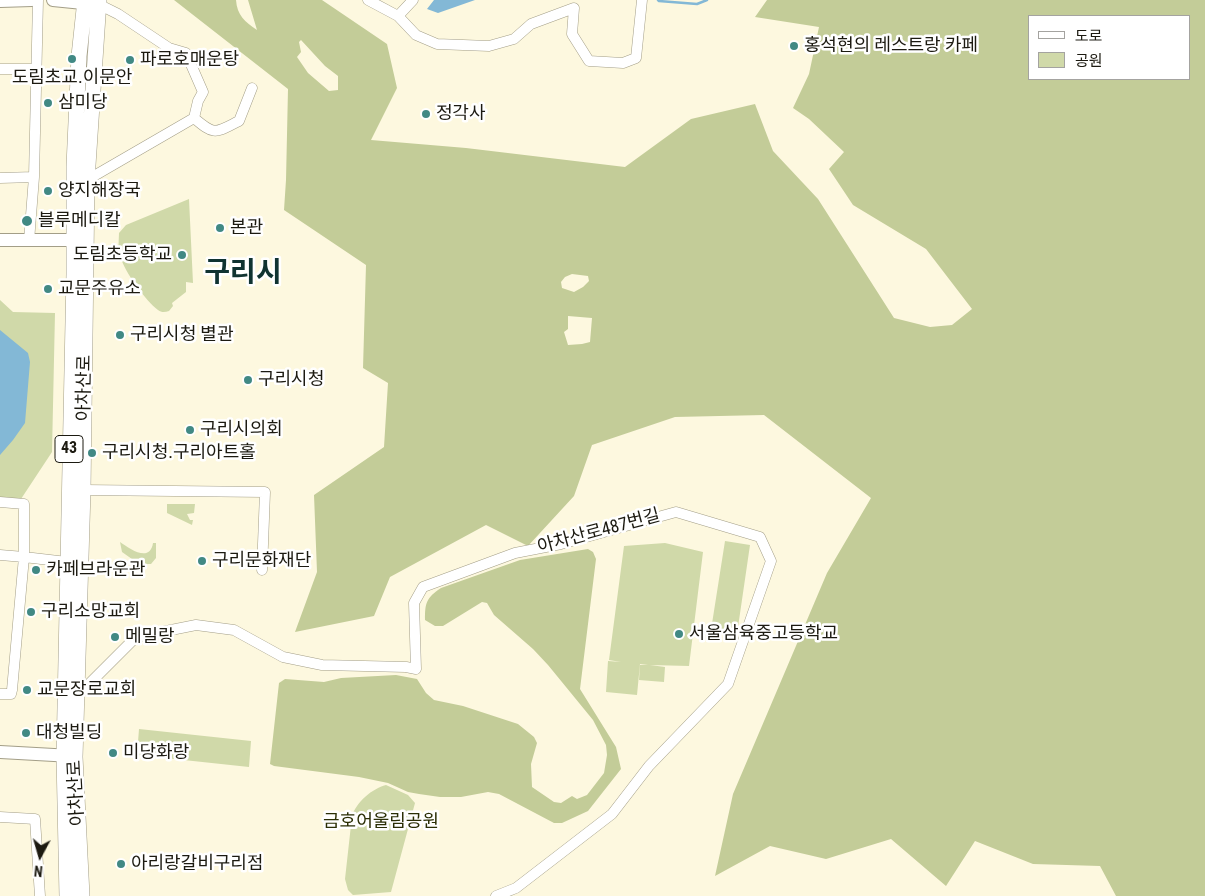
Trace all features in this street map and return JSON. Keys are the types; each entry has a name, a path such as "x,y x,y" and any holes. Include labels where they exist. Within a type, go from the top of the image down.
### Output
{"main road":[{"name":"아차산로","path":"82,896 69,756 77,696 83,490 87,180 92,2"},
{"name":"아차산로","path":"67,896 69,756 67,562 74,156 79,56 92,2"}],"street":[{"path":"0,1 32,0"},
{"path":"29,240 34,177 38,0"},
{"path":"53,0 92,2 118,14 169,48 186,53 203,92 198,101 194,118 87,180"},
{"path":"368,0 398,16 416,35 437,44 489,46 514,39 531,24 574,4 572,34 589,60 624,63 636,58 642,0"},
{"path":"398,16 413,0"},
{"path":"0,69 35,69"},
{"path":"194,118 209,130 219,132 239,121 252,88"},
{"path":"0,178 34,177"},
{"path":"0,240 74,240"},
{"path":"83,490 265,492 262,570"},
{"path":"0,502 24,504 24,557 12,690 11,694 0,694"},
{"name":"아차산로487번길","path":"77,696 136,637 196,625 234,630 283,657 322,666 406,667 416,669 414,603 423,587 515,554 569,542 676,512 760,537 771,561 728,684 649,766 612,814 516,888 496,896"},
{"path":"0,555 67,562"},
{"path":"0,752 69,756"},
{"path":"0,816 35,819 40,896"}],"green space":[{"path":"174,0 236,0 242,18 257,30 248,0 322,0 387,44 397,88 371,140 466,148 625,167 691,119 755,104 773,151 818,199 894,318 930,327 952,325 972,309 926,249 853,205 829,169 844,152 809,119 793,108 809,74 819,27 755,17 767,0 1205,0 1205,896 1116,896 1100,866 1033,864 975,841 946,886 891,839 826,859 770,846 715,876 733,794 827,573 871,498 764,415 675,417 592,445 574,496 528,546 486,525 390,577 374,616 295,632 317,572 314,495 384,447 388,383 363,368 366,265 284,210 288,89","holes":["301,40 325,66 338,76 338,90 329,91 308,73 297,57 301,52 299,42","572,274 588,276 589,281 574,292 562,288 561,282 565,277","568,316 592,318 590,342 568,345 564,332 568,329"]},
{"path":"189,199 193,283 186,282 186,292 172,303 173,306 169,311 162,312 153,306 142,293 126,270 121,258 118,258 119,233 126,225"},
{"path":"0,300 13,312 55,313 52,452 21,499 0,498"},
{"path":"167,504 195,504 194,513 187,514 190,520 193,520 192,525 167,513"},
{"path":"725,541 750,545 737,634 711,630"},
{"path":"120,542 139,553 148,552 153,543 156,543 156,558 151,564 139,564 122,552"},
{"path":"665,543 703,552 689,666 650,665 665,667 664,682 639,680 640,665 648,665 640,664 637,695 606,692 608,661 621,662 609,660 624,546"},
{"path":"588,549 593,552 596,559 580,689 616,747 621,769 588,811 562,823 554,823 499,794 488,792 461,797 440,797 408,792 388,783 359,777 270,764 279,683 285,679 324,682 341,678 396,675 417,679 426,693 434,700 463,706 518,724 534,737 537,743 531,764 532,787 554,802 561,803 572,796 577,799 587,795 604,773 607,755 606,745 593,720 548,665 533,649 494,615 487,603 482,602 443,626 435,626 425,620 425,609 429,598 441,588 520,560"},
{"path":"139,729 251,741 249,767 137,755"},
{"name":"금호어울림공원","path":"386,785 408,795 415,803 391,892 353,895 348,890 345,879 352,816 357,805 366,796 375,789"}],"water":[{"path":"434,0 475,0 438,13 427,9"},
{"path":"0,330 28,353 30,362 25,423 0,455"}],"waterway":[{"path":"658,0 697,4 707,0"}],"place":[{"name":"홍석현의 레스트랑 카페","path":"794,46"},
{"name":"도림초교.이문안","path":"72,59"},
{"name":"파로호매운탕","path":"130,60"},
{"name":"삼미당","path":"48,103"},
{"name":"정각사","path":"426,114"},
{"name":"양지해장국","path":"48,191"},
{"name":"블루메디칼","path":"27,221"},
{"name":"본관","path":"220,228"},
{"name":"도림초등학교","path":"182,255"},
{"name":"교문주유소","path":"48,289"},
{"name":"구리시청 별관","path":"120,335"},
{"name":"구리시청","path":"248,380"},
{"name":"구리시의회","path":"190,430"},
{"name":"구리시청.구리아트홀","path":"92,453"},
{"name":"구리문화재단","path":"202,561"},
{"name":"카페브라운관","path":"36,570"},
{"name":"구리소망교회","path":"31,612"},
{"name":"서울삼육중고등학교","path":"679,634"},
{"name":"메밀랑","path":"115,637"},
{"name":"교문장로교회","path":"27,690"},
{"name":"대청빌딩","path":"26,733"},
{"name":"미당화랑","path":"113,753"},
{"name":"아리랑갈비구리점","path":"121,864"}],"district":[{"name":"구리시","path":"243,274"}]}
